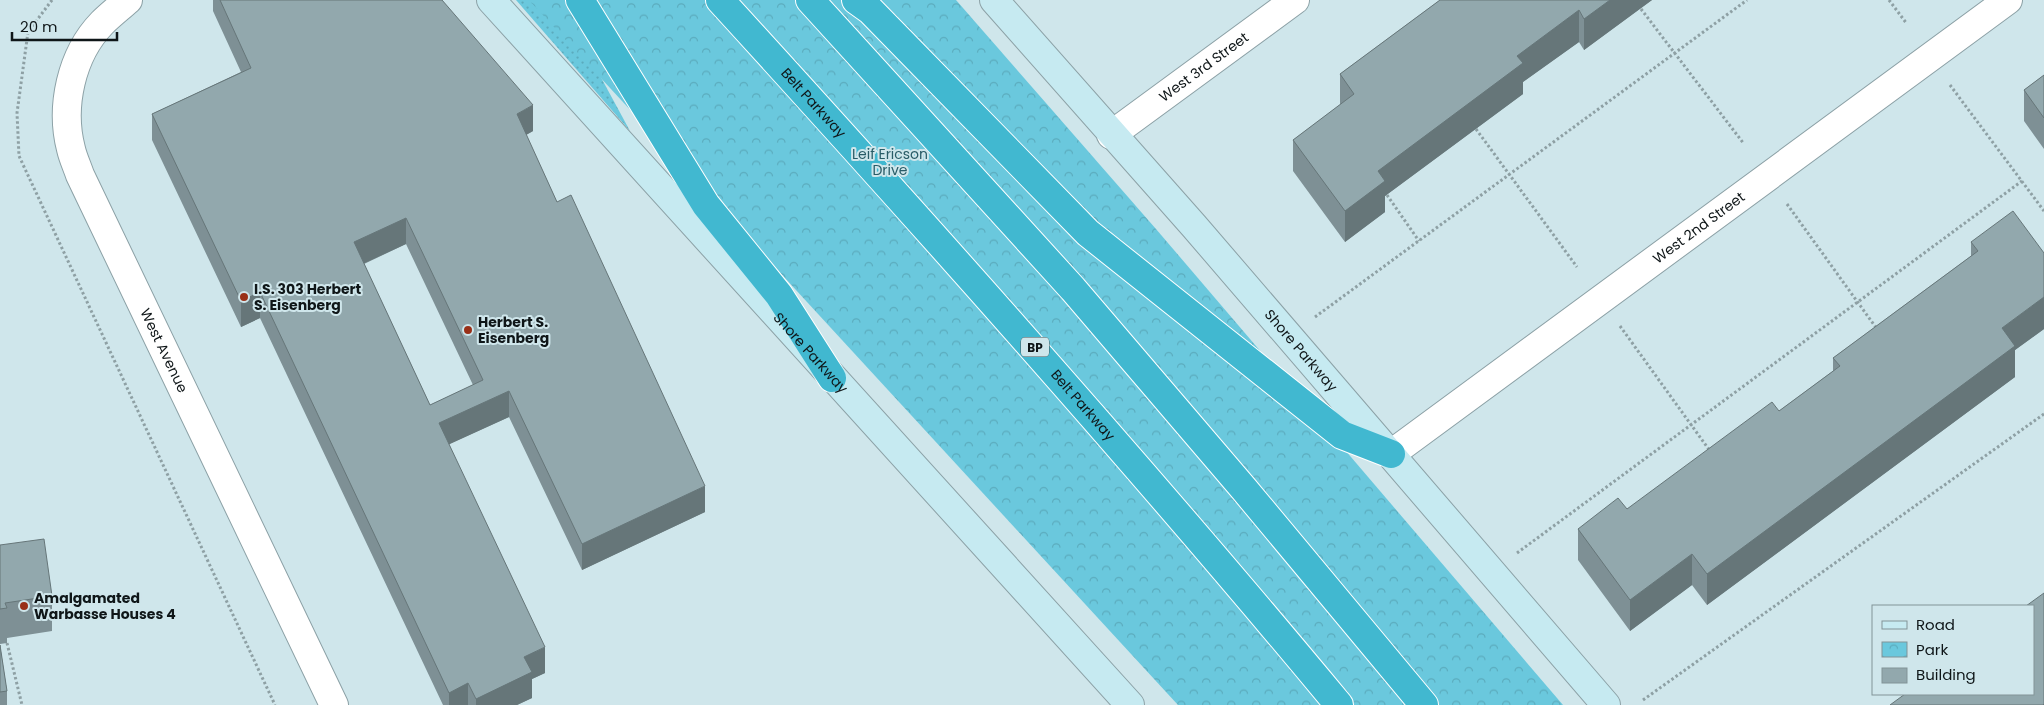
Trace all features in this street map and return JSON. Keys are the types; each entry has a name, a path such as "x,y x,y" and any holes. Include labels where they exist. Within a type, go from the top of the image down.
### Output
{"highway":[{"path":"580,0 706,205 779,295 832,378"},
{"name":"Belt Parkway","path":"720,0 1037,350 1209,547 1339,705"},
{"path":"810,0 1073,289 1244,489 1424,705"},
{"path":"856,0 870,10 1088,233 1342,434 1391,454"}],"main road":[{"name":"Shore Parkway","path":"491,0 1130,705"},
{"name":"Shore Parkway","path":"994,0 1391,454 1606,705"}],"street":[{"name":"West Avenue","path":"128,0 101,24 85,46 72,77 66,111 71,149 80,174 170,366 334,705"},
{"name":"West 3rd Street","path":"1111,135 1295,0"},
{"name":"West 2nd Street","path":"1391,454 2008,0"}],"path":[{"path":"52,0 28,32 17,113 19,156 274,705"},
{"path":"1314,318 1747,0"},
{"path":"1889,0 1906,24"},
{"path":"1641,8 1744,144"},
{"path":"1950,85 2044,211"},
{"path":"1476,129 1577,267"},
{"path":"1518,553 2022,181"},
{"path":"1387,195 1418,241"},
{"path":"1788,204 1879,332"},
{"path":"1620,326 1712,454"},
{"path":"1643,700 2044,414"},
{"path":"7,643 22,705"}],"green space":[{"path":"516,0 559,0 630,131"},
{"name":"Leif Ericson Drive","path":"529,0 956,0 1156,229 1563,705 1178,705"}],"building":[{"path":"220,0 442,0 533,105 517,114 557,202 571,195 705,486 582,544 509,391 439,423 545,647 524,657 532,672 476,699 468,683 449,693 260,292 241,301 152,114 251,68","holes":["406,218 483,380 430,405 354,242"]},
{"path":"1440,0 1610,0 1584,19 1579,10 1517,56 1523,63 1378,171 1385,181 1345,211 1293,140 1354,94 1340,74"},
{"path":"2044,75 2044,118 2024,90"},
{"path":"2013,211 2044,253 2044,297 2002,328 2015,346 1707,574 1692,554 1630,600 1578,529 1618,498 1627,509 1772,402 1779,411 1840,366 1833,358 1978,251 1971,242"},
{"path":"44,539 52,596 5,603 7,608 0,609 0,545"},
{"path":"2044,593 2043,705 1890,705 1904,695 2034,695 2034,605 2027,605"},
{"path":"0,645 7,691 0,692"}],"place":[{"name":"I.S. 303 Herbert S. Eisenberg","path":"244,297"},
{"name":"Herbert S. Eisenberg","path":"468,330"},
{"name":"Amalgamated Warbasse Houses 4","path":"24,606"}]}
